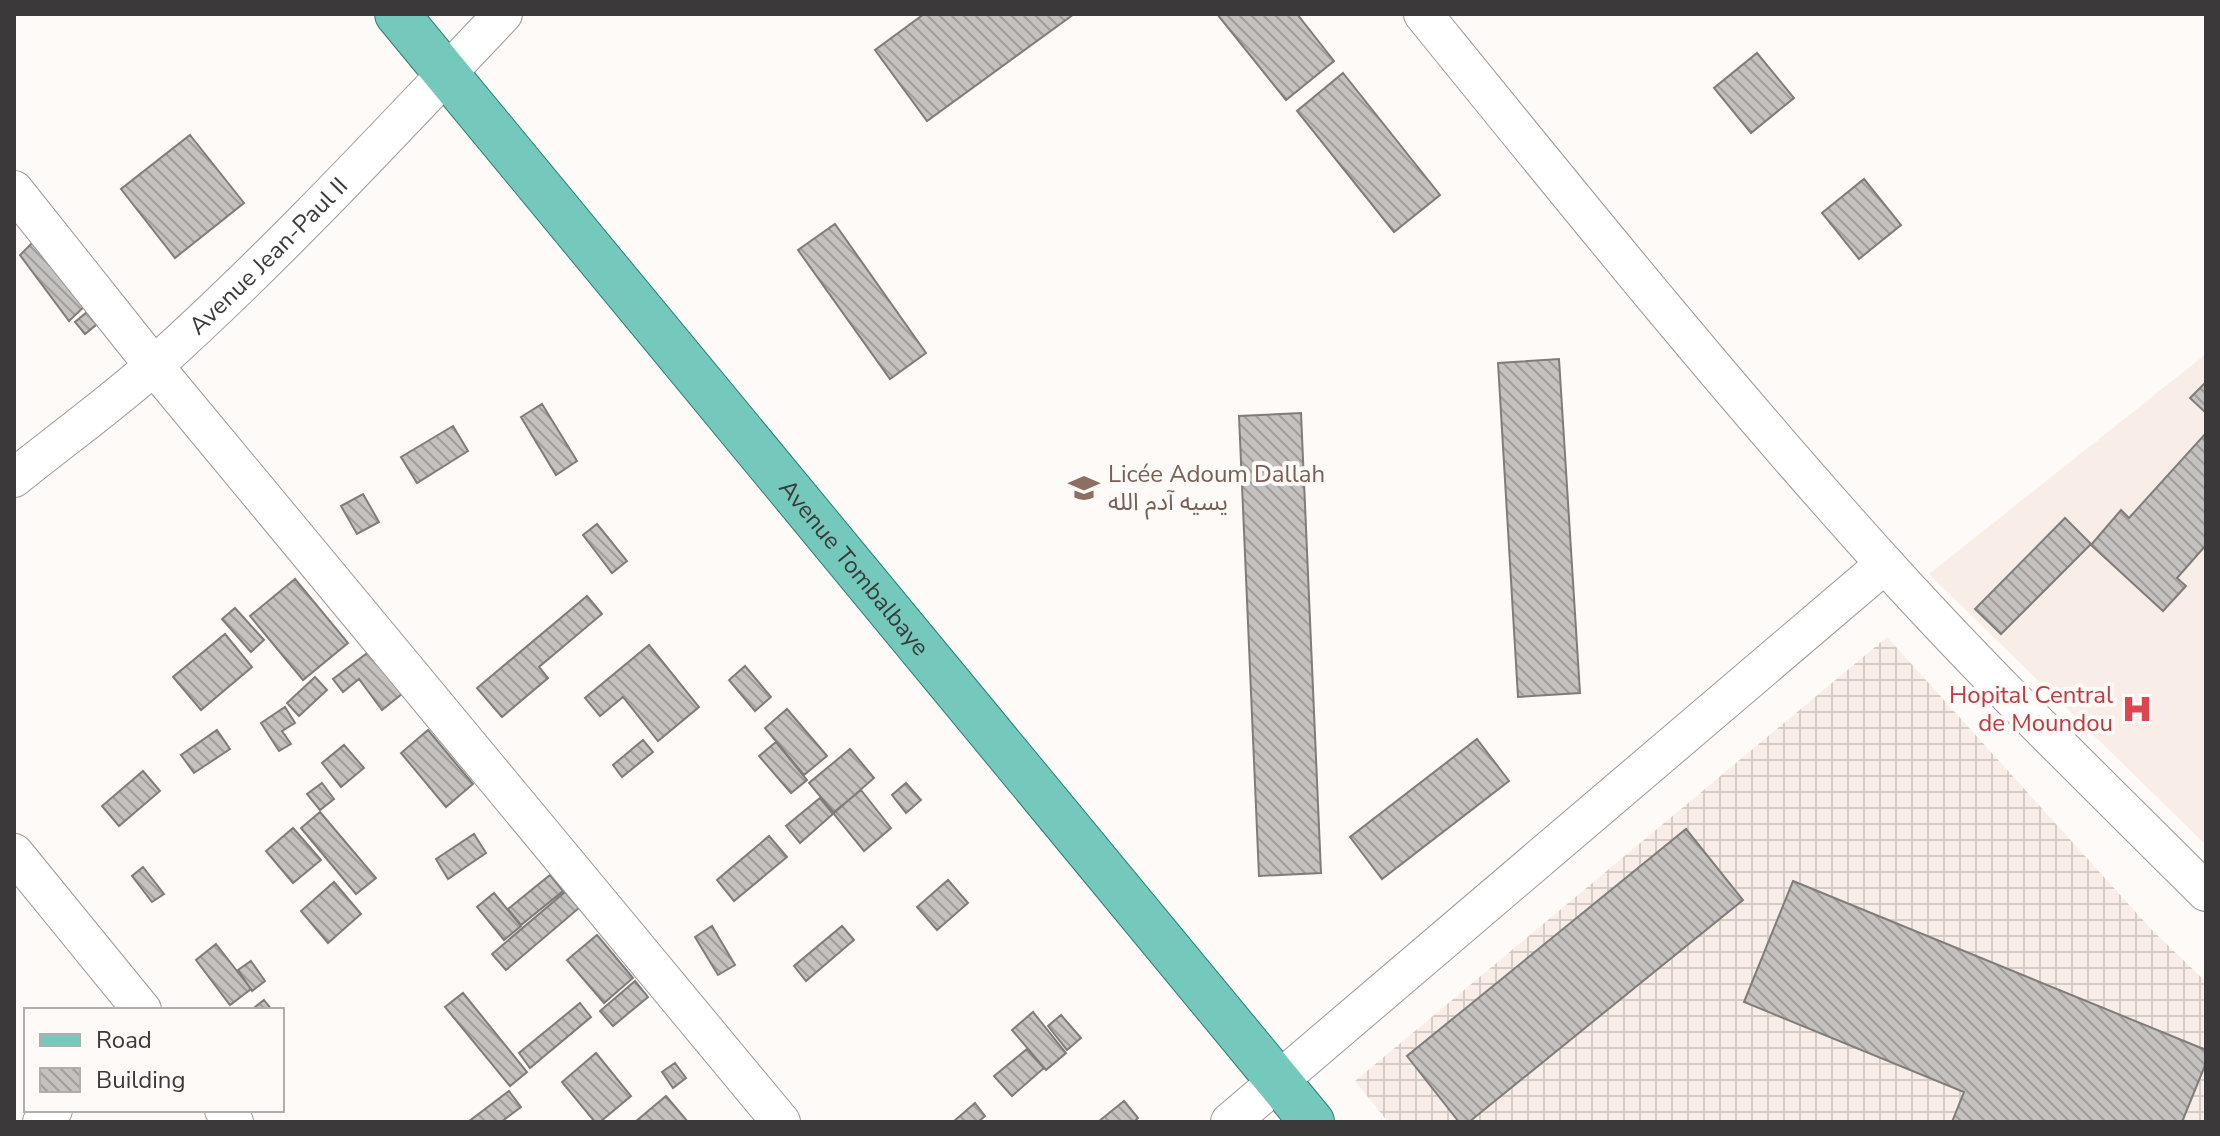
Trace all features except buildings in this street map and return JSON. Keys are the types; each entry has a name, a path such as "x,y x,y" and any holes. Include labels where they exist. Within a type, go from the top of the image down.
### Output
{"main road":[{"name":"Avenue Tombalbaye","path":"397,14 1312,1122"}],"street":[{"name":"Avenue Jean-Paul II","path":"14,478 154,366 225,299 503,14"},
{"path":"1423,14 1691,344 1885,564 1982,669 2206,892"},
{"path":"14,190 154,366 781,1122"},
{"path":"1230,1122 1885,564"},
{"path":"14,853 140,1008"}],"shaded area":[{"name":"Hopital Central de Moundou","path":"2206,354 2206,845 1929,574"},
{"path":"1887,637 2151,929 2206,982 2206,1122 1388,1122 1355,1081"}],"place":[{"name":"Licée Adoum Dallah يسيه آدم الله","path":"1084,488"},
{"name":"Hopital Central de Moundou","path":"2137,709"}]}
